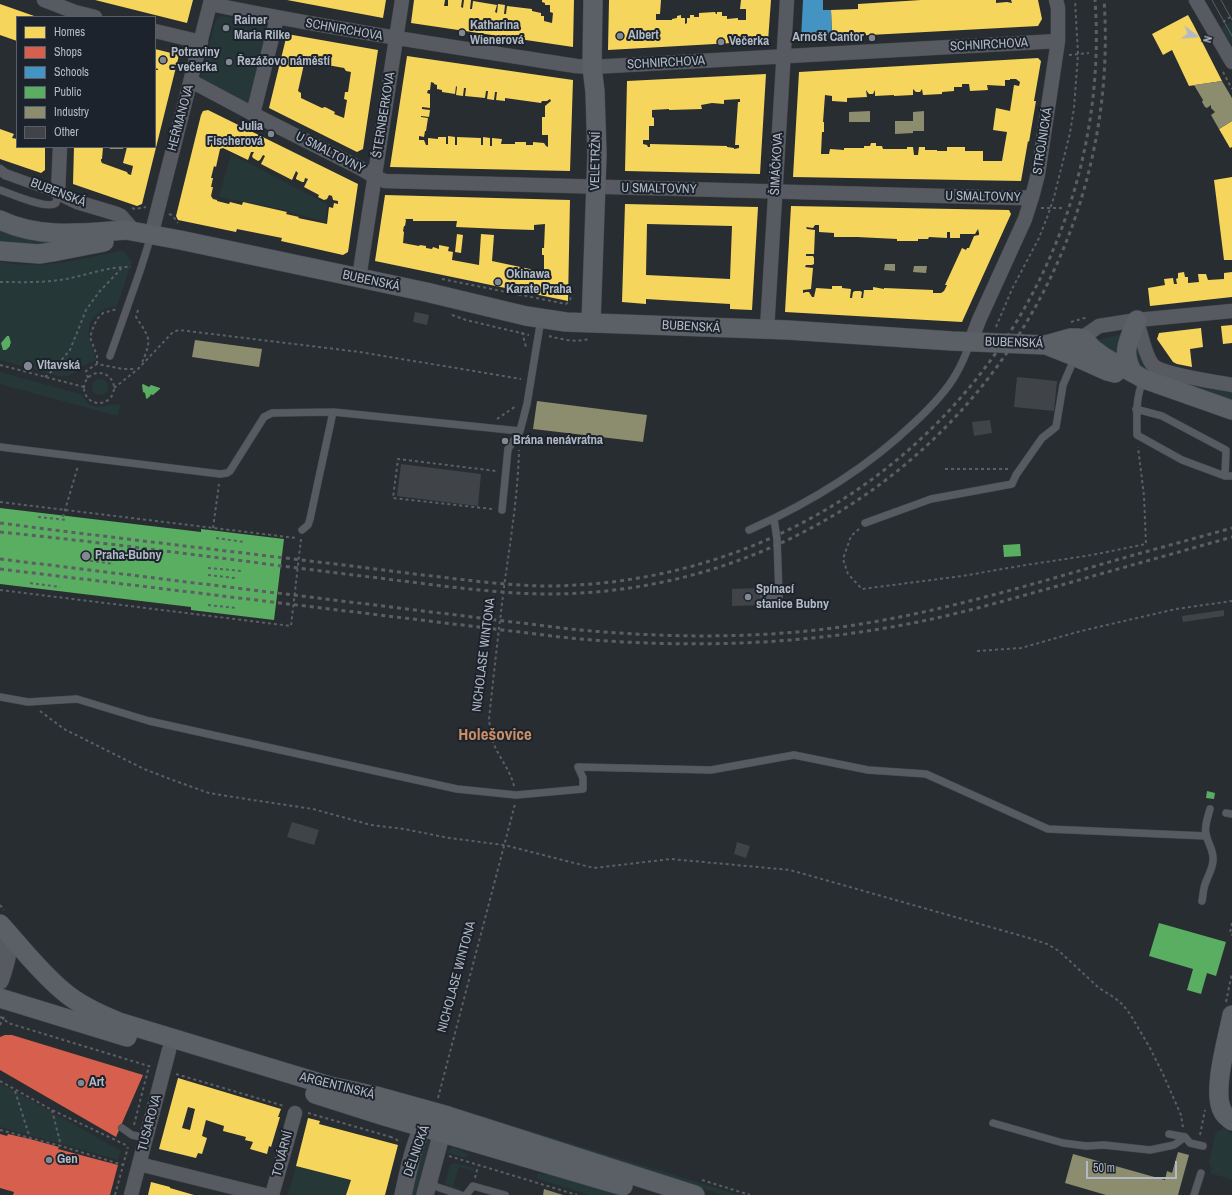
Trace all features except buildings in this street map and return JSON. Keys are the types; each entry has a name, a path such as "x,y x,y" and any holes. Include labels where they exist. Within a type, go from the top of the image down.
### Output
{"main road":[{"name":"VELETRŽNÍ","path":"591,322 596,188 596,120 592,67 593,0"},
{"name":"BUBENSKÁ","path":"2,222 27,230 50,233 74,234 126,230 426,292 541,319 566,322 767,329 1046,345 1071,338 1084,339"},
{"name":"BUBENSKÁ","path":"2,251 39,254 106,242 142,233"},
{"path":"1137,320 1126,349 1127,361 1138,376"},
{"path":"1084,339 1093,349 1104,357 1138,376 1232,410"},
{"path":"1046,345 1107,371 1138,376"},
{"name":"ARGENTINSKÁ","path":"3,927 34,962 64,992 99,1014 119,1022 330,1086 376,1096 695,1195"},
{"name":"ARGENTINSKÁ","path":"0,998 423,1126 441,1116 654,1195"},
{"path":"1232,1015 1230,1037 1221,1070 1218,1094 1223,1112 1232,1121"}],"street":[{"path":"44,0 64,8 92,16"},
{"name":"ŠTERNBERKOVA","path":"359,278 402,0"},
{"name":"ŠIMÁČKOVA","path":"767,329 787,0"},
{"name":"STROJNICKÁ","path":"971,341 1024,219 1038,174 1058,41 1058,8 1056,0"},
{"path":"1196,0 1232,62"},
{"path":"191,81 253,114 277,18 211,2"},
{"name":"HEŘMANOVA","path":"142,233 191,81 211,2"},
{"name":"SCHNIRCHOVA","path":"277,18 396,39 592,67 1058,41"},
{"path":"156,31 201,42"},
{"name":"U SMALTOVNY","path":"253,114 385,181 596,188 775,191 1019,198 1030,203"},
{"path":"58,193 60,148"},
{"name":"BUBENSKÁ","path":"0,170 5,174 58,193 77,202 117,214 142,233"},
{"path":"1107,371 1093,358 1084,339 1086,335 1099,326 1137,320 1232,310"},
{"path":"1137,320 1150,360 1155,367 1168,372 1232,385"},
{"path":"0,981 9,952 8,938 3,927"},
{"name":"TUSAROVA","path":"131,1195 169,1050"},
{"name":"TOVÁRNÍ","path":"272,1195 296,1111"},
{"name":"DĚLNICKÁ","path":"427,1188 441,1116"},
{"name":"DĚLNICKÁ","path":"403,1195 415,1146 423,1126"},
{"path":"139,1164 264,1195"}],"lane":[{"path":"0,190 45,205 53,205 56,203 58,193"},
{"path":"110,356 140,271 142,233"},
{"path":"502,510 508,449 520,431 527,404 541,319"},
{"path":"749,530 774,519 819,495 871,460 907,430 933,404 950,383 962,364 971,341"},
{"path":"865,523 931,499 1012,484 1020,469 1042,438 1056,427 1063,385 1076,357"},
{"path":"1136,409 1162,416 1229,451 1228,476 1182,460 1137,435 1136,409 1138,376"},
{"path":"0,447 220,474 227,473 230,470 264,418 268,415 276,413 333,412 520,431"},
{"path":"302,530 308,525 310,519 333,412"},
{"path":"764,596 779,596 777,539 774,519"},
{"path":"0,697 28,702 77,699 149,721 457,789 516,795 583,789 583,778 578,767 711,770 794,755 868,770 926,774 1048,829 1206,836"},
{"path":"1202,901 1204,887 1209,878 1213,862 1212,850 1205,832 1210,810"},
{"path":"993,1123 1063,1143 1086,1146 1104,1145 1150,1150 1174,1145 1184,1137"},
{"path":"122,1128 132,1135 146,1138"},
{"path":"1169,1134 1184,1137 1190,1143 1203,1146"},
{"path":"1194,1195 1201,1173"},
{"path":"466,1195 473,1186 505,1195"},
{"path":"427,1188 437,1187 461,1195"}],"path":[{"path":"1219,24 1232,16"},
{"path":"1056,56 1089,53"},
{"path":"1030,203 1062,208"},
{"path":"45,377 70,350 86,310 99,292 122,267"},
{"path":"0,282 59,280 105,270 131,267"},
{"path":"437,278 566,304 570,300 572,294"},
{"path":"97,364 97,356 90,337 93,328 103,313 118,308"},
{"path":"138,310 136,317 148,336 149,346 141,365"},
{"path":"138,369 123,369 97,364 86,371 88,378 85,387 88,396 96,402 106,401 110,398 114,388 138,369 173,332 179,330 360,352 521,379"},
{"path":"522,332 526,346 525,352"},
{"path":"0,365 85,387"},
{"path":"520,386 522,372"},
{"path":"88,378 96,373 105,374 112,380 114,388"},
{"path":"487,428 488,420 495,421 517,404"},
{"name":"NICHOLASE WINTONA","path":"441,1116 504,845 515,804 516,795 513,780 495,748 490,732 489,719 519,470 520,431"},
{"path":"865,523 851,536 843,559 848,574 862,589 962,576 1026,564 1092,555 1146,544 1144,496 1137,435"},
{"path":"64,516 81,457"},
{"path":"502,510 393,498 398,459 506,472"},
{"path":"945,469 1020,469"},
{"path":"213,528 220,474"},
{"path":"0,502 301,539 291,626 249,619 0,590"},
{"path":"38,517 67,520"},
{"path":"216,538 244,542"},
{"path":"84,560 114,564"},
{"path":"208,568 242,572"},
{"path":"208,575 235,578"},
{"path":"30,583 60,587"},
{"path":"977,651 1020,648 1081,631 1176,609 1232,601"},
{"path":"208,605 236,608"},
{"path":"28,702 64,728 151,771 209,793 313,809 371,825 404,829 449,838 504,845 594,868 671,859 790,870 1047,944 1059,951 1099,988 1115,998 1130,1014 1163,1074 1181,1115 1184,1137"},
{"path":"1232,923 1230,933 1232,935"},
{"path":"0,1016 8,1023 152,1067"},
{"path":"0,1025 3,1018"},
{"path":"172,1073 296,1111 391,1137 403,1143"},
{"path":"0,1081 52,1110 128,1146"},
{"path":"15,1090 30,1138"},
{"path":"52,1110 61,1146"},
{"path":"0,1130 61,1146 123,1165"},
{"path":"391,1137 393,1132"},
{"path":"446,1155 577,1195"},
{"path":"475,1176 478,1166"}],"shaded area":[{"path":"222,16 268,25 249,104 201,80 216,20"},
{"path":"1232,21 1232,44 1219,28"},
{"path":"231,154 327,204 325,222 286,210 219,197"},
{"path":"0,227 50,237 62,247 0,246"},
{"path":"123,250 132,262 117,306 104,309 95,316 90,323 88,334 96,360 68,376 57,376 0,360 0,262 31,265 47,264 77,260"},
{"path":"1122,334 1121,359 1096,341 1097,340"},
{"path":"1136,344 1147,368 1232,389 1232,402 1139,367 1133,349"},
{"path":"0,372 80,394 89,404 93,406 101,407 117,404 121,405 117,416 0,384"},
{"path":"100,379 107,384 108,387 103,394 100,395 93,390 92,387 97,380"},
{"path":"0,1083 121,1151 118,1160 0,1127"},
{"path":"479,1115 739,1195 724,1195 484,1120"},
{"path":"1223,1127 1232,1135 1232,1180 1210,1173 1212,1169 1209,1164 1215,1134 1218,1131 1221,1131"},
{"path":"425,1139 430,1141 431,1144 418,1195 408,1195"},
{"path":"453,1147 469,1154 465,1158 445,1152"},
{"path":"455,1163 474,1168 473,1171 459,1167 453,1186 460,1189 460,1191 444,1186 450,1165"},
{"path":"296,1166 351,1180 346,1195 288,1195"},
{"path":"537,1174 557,1175 621,1195 590,1195 538,1179"}],"tram line":[{"path":"1212,0 1232,36"},
{"path":"1221,0 1232,20"}],"railway":[{"path":"0,523 474,581 537,586 616,581 679,569 741,550 799,524 854,492 905,453 952,408 993,357 1019,318 1041,276 1060,232 1075,188 1086,141 1093,95 1096,47 1095,0"},
{"path":"0,532 460,588 515,593 548,594 615,590 680,578 743,559 803,532 859,499 912,459 959,413 1001,361 1027,321 1050,279 1069,235 1084,190 1095,143 1102,96 1105,48 1104,0"},
{"path":"0,559 570,629 632,634 724,636 786,633 851,626 951,606 1017,589 1232,528"},
{"path":"0,569 569,638 652,643 733,643 815,638 856,633 918,622 1003,601 1232,537"}],"place":[{"name":"Rainer Maria Rilke","path":"226,28"},
{"name":"Katharina Wienerová","path":"462,33"},
{"name":"Albert","path":"620,36"},
{"name":"Arnošt Cantor","path":"872,38"},
{"name":"Večerka","path":"721,42"},
{"name":"Potraviny - večerka","path":"163,60"},
{"name":"Řezáčovo náměstí","path":"229,62"},
{"name":"Julia Fischerová","path":"271,134"},
{"name":"Okinawa Karate Praha","path":"498,282"},
{"name":"Vltavská","path":"28,366"},
{"name":"Brána nenávratna","path":"505,441"},
{"name":"Praha-Bubny","path":"86,556"},
{"name":"Spínací stanice Bubny","path":"748,597"},
{"name":"Art","path":"81,1083"},
{"name":"Gen","path":"49,1160"}],"district":[{"name":"Holešovice","path":"495,735"}]}
